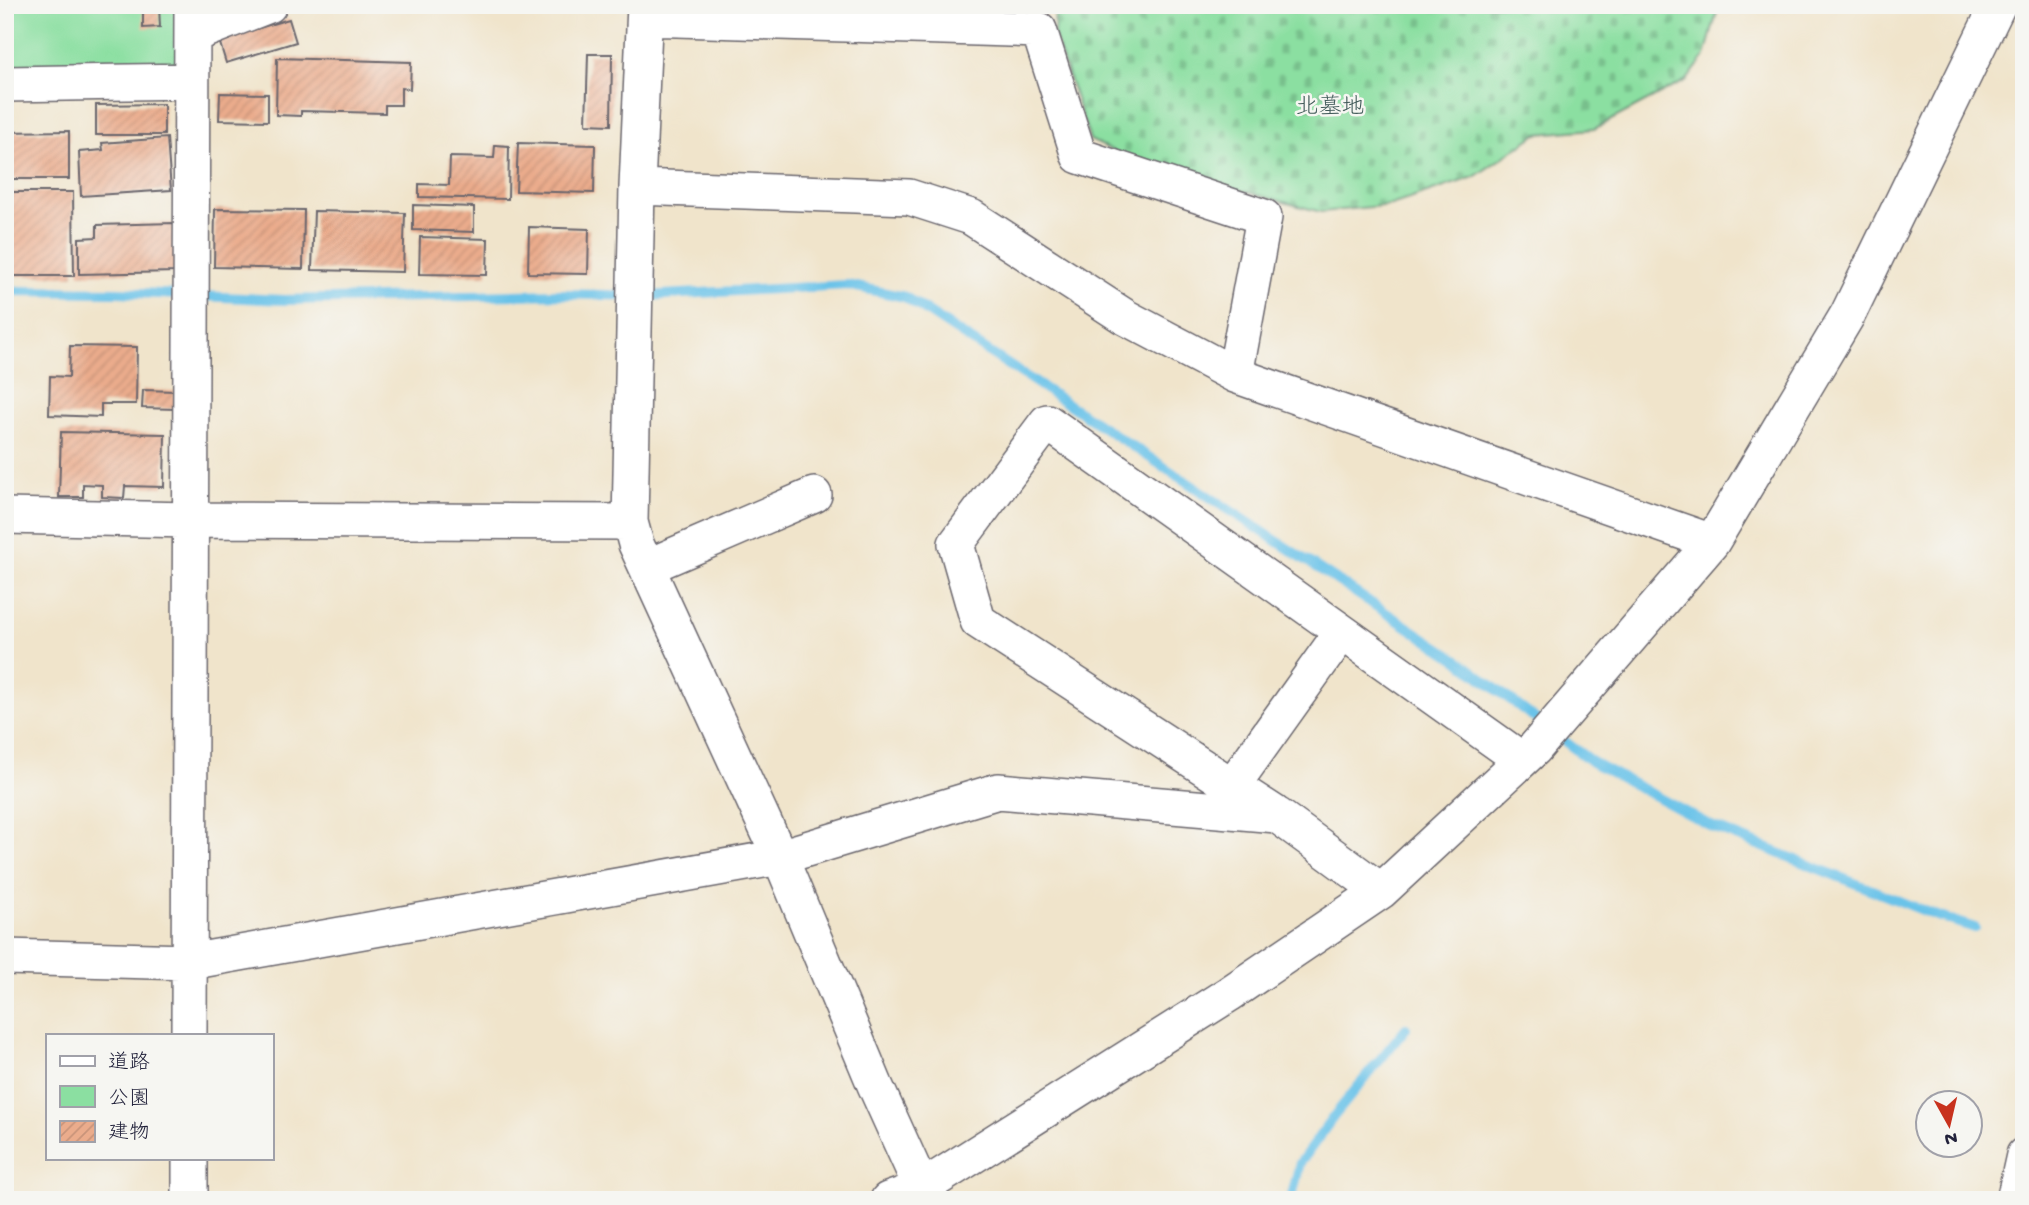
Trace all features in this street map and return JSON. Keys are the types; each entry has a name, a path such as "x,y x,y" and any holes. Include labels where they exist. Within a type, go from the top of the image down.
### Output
{"street":[{"path":"189,1034 192,20 269,5"},
{"path":"888,1200 924,1194 1381,891 1528,755 1581,698 1712,542 1848,314 1997,5"},
{"path":"924,1194 875,1085 780,858 636,544 630,522 637,187 645,12 1039,30 1079,156 1264,217 1235,375"},
{"path":"5,84 191,81"},
{"path":"637,187 909,197 971,217 1125,317 1235,375 1712,542"},
{"path":"1381,891 1277,815 978,621 956,544 1047,422 1342,632 1528,755"},
{"path":"647,567 814,495"},
{"path":"5,516 190,520 630,522"},
{"path":"1232,786 1342,632"},
{"path":"5,957 189,962 780,858 998,791 1277,815"},
{"path":"2014,1200 2024,1155"},
{"path":"190,1160 190,1200"}],"green space":[{"path":"5,5 180,5 180,59 165,67 5,71"},
{"name":"北墓地","path":"1055,5 1719,5 1705,56 1687,80 1594,129 1537,134 1474,177 1391,205 1321,212 1139,163 1090,140 1054,35"}],"building":[{"path":"143,5 159,5 160,27 143,28"},
{"path":"819,5 878,5 878,9 819,10"},
{"path":"995,5 1038,5 1038,17 995,17"},
{"path":"289,19 296,42 226,63 219,40"},
{"path":"588,54 612,54 611,125 586,124"},
{"path":"277,58 411,62 410,89 401,88 401,105 385,105 385,113 301,111 301,116 276,115"},
{"path":"220,93 268,94 268,121 219,120"},
{"path":"164,104 164,135 96,135 96,105"},
{"path":"69,131 69,179 5,179 5,132"},
{"path":"167,138 171,190 81,196 79,152 103,150 102,143"},
{"path":"518,143 595,145 594,193 516,191"},
{"path":"495,145 509,146 508,199 419,197 419,184 449,185 450,157 494,158"},
{"path":"5,192 73,192 74,276 5,276"},
{"path":"413,205 474,207 474,232 413,230"},
{"path":"215,209 304,210 303,269 214,267"},
{"path":"314,211 405,213 403,272 312,270"},
{"path":"174,223 176,272 79,274 79,238 97,237 97,225"},
{"path":"529,227 589,229 588,274 528,273"},
{"path":"420,237 488,239 487,275 419,274"},
{"path":"70,346 137,347 136,404 101,404 101,417 49,415 50,376 69,377"},
{"path":"143,390 175,391 175,409 142,408"},
{"path":"61,432 165,434 164,487 125,486 124,498 102,497 102,485 83,484 83,497 59,497"}],"waterway":[{"path":"5,291 118,292 284,300 561,294 645,296 847,285 905,297 1458,660 1592,762 1713,827 1940,917 1975,928"},
{"path":"1291,1200 1300,1163 1334,1116 1406,1028"}]}
